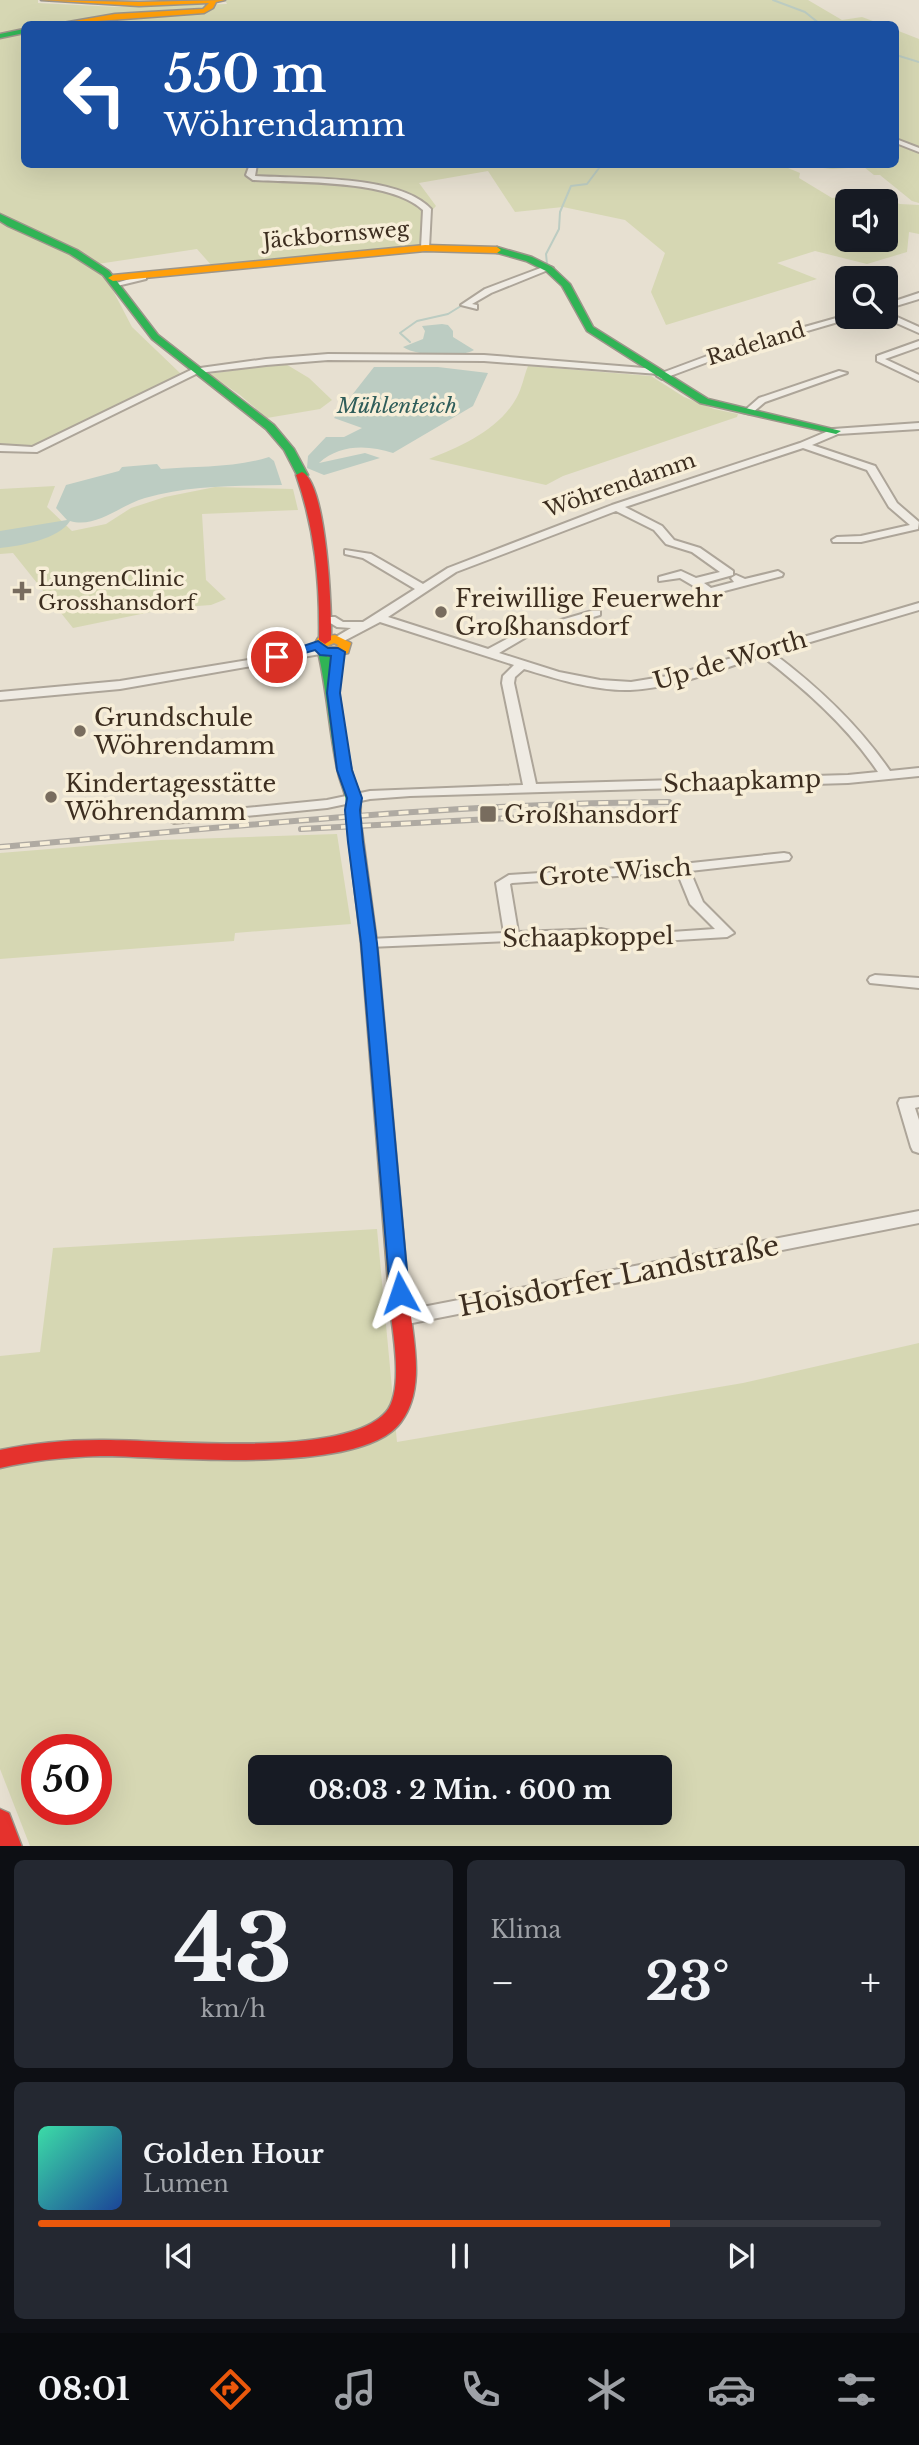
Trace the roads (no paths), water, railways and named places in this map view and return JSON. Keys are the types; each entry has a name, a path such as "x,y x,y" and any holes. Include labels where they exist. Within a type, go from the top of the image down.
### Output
{"main road":[{"path":"44,0 129,4 222,0"},
{"path":"81,21 115,16 197,12 209,9 213,0"},
{"path":"0,36 21,32"},
{"path":"0,217 13,227 80,255 115,281 141,322 196,371 235,397 289,448 305,485 315,521 328,614 344,770 355,798 352,810 369,943 405,1366 403,1393 396,1414 386,1426 359,1441 313,1449 93,1448 0,1459"},
{"path":"425,248 502,250 527,256 549,268 570,293 579,316 590,329 704,401 836,431"},
{"name":"Jäckbornsweg","path":"115,281 425,248"},
{"path":"0,1821 10,1846"}],"street":[{"path":"101,2 161,0"},
{"path":"899,142 919,150"},
{"name":"Jäckbornsweg","path":"253,168 250,175 253,178 363,185 396,192 419,201 427,209 425,248"},
{"path":"474,307 465,305 498,287 549,268"},
{"path":"898,303 919,296"},
{"name":"Radeland","path":"659,374 835,321"},
{"path":"898,321 919,330"},
{"path":"919,344 880,358 881,361 919,378"},
{"path":"0,448 34,450 196,371 304,359 369,357 484,358 659,374"},
{"path":"748,412 762,400 842,373"},
{"path":"836,431 919,426"},
{"name":"Wöhrendamm","path":"331,645 421,588 467,563 616,507 803,445 836,431"},
{"path":"803,445 872,468 893,505 915,524 914,527 861,538 837,540"},
{"path":"616,507 658,528 670,542 696,550 743,583"},
{"path":"349,552 367,556 421,588"},
{"path":"695,582 729,573"},
{"path":"663,579 681,574 709,592 778,574"},
{"name":"Up de Worth","path":"371,622 584,681 631,686 655,684 919,606"},
{"path":"488,654 524,634 596,613"},
{"path":"328,614 341,625 371,622"},
{"path":"0,696 120,685 331,645"},
{"path":"763,651 835,709 868,748 886,775"},
{"path":"521,665 509,676 508,683 530,786"},
{"name":"Schaapkamp","path":"174,819 327,804 383,794 530,786 848,779 919,772"},
{"name":"Grote Wisch","path":"512,938 503,883 505,880 682,868 784,857"},
{"name":"Schaapkoppel","path":"369,943 601,933 628,939 727,933 697,904 682,868"},
{"path":"875,980 919,984"},
{"path":"919,1102 906,1103 919,1147"},
{"name":"Hoisdorfer Landstraße","path":"402,1318 919,1217"}],"water":[{"path":"448,325 453,331 453,337 474,350 468,353 438,355 403,347 423,339 425,331 422,326"},
{"name":"Mühlenteich","path":"374,367 438,367 488,373 473,406 393,453 364,448 345,449 319,463 365,453 380,458 324,475 307,468 308,456 326,437 344,437 362,428 334,418"},
{"path":"269,457 274,461 282,485 213,487 162,494 136,501 89,522 70,521 49,537 0,548 0,531 67,520 56,508 66,485 119,471 122,467 157,464 161,469 215,466"}],"waterway":[{"path":"773,0 805,12 816,21"},
{"path":"899,56 919,62"},
{"path":"547,264 546,254 559,229 560,212 571,186 587,184 599,168"},
{"path":"515,278 531,272"},
{"path":"410,342 400,333 417,321 448,314 477,296"}],"railway":[{"path":"0,847 418,812 585,803 669,802"},
{"path":"301,829 640,811"}],"place":[{"name":"LungenClinic Grosshansdorf","path":"22,591"},
{"name":"Freiwillige Feuerwehr Großhansdorf","path":"441,612"},
{"name":"Grundschule Wöhrendamm","path":"80,731"},
{"name":"Kindertagesstätte Wöhrendamm","path":"51,797"},
{"name":"Großhansdorf","path":"488,814"}]}
